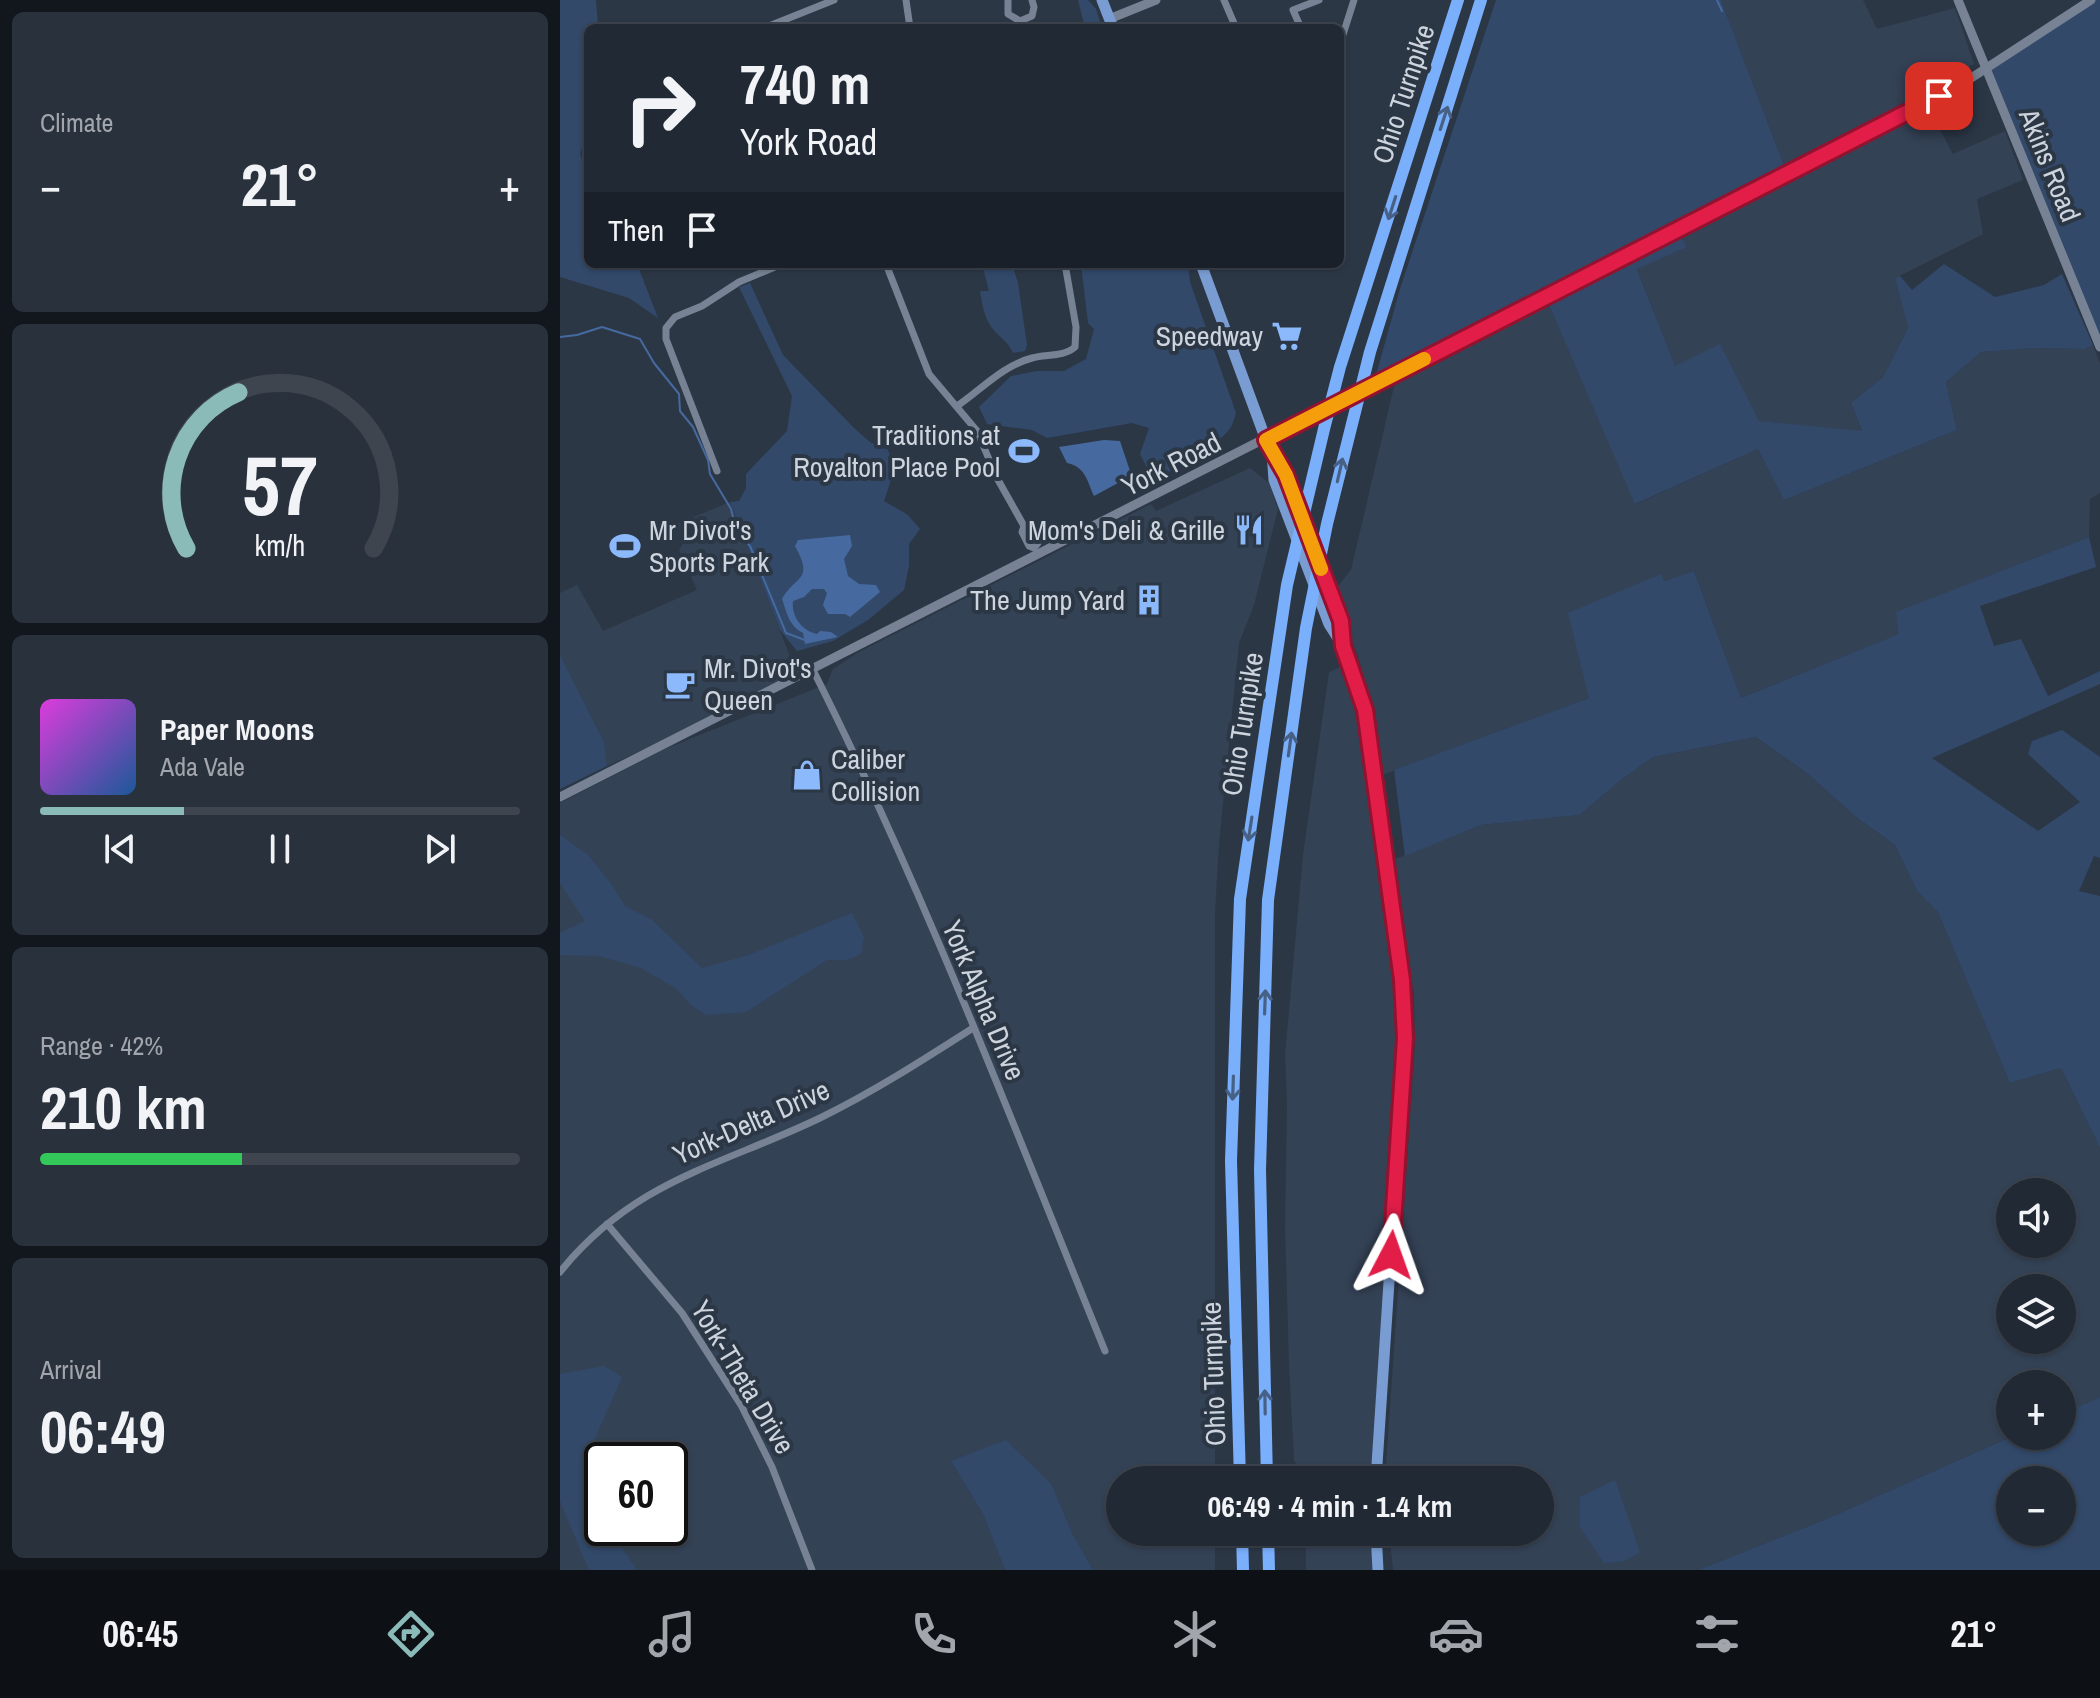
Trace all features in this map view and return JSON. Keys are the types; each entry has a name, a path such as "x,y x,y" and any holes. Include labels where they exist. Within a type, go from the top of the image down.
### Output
{"highway":[{"name":"Ohio Turnpike","path":"1240,1466 1231,1161 1240,899 1287,585 1324,429 1340,367 1458,0"},
{"name":"Ohio Turnpike","path":"1267,1466 1260,1170 1268,900 1306,628 1327,524 1370,352 1481,0"},
{"path":"1242,1546 1243,1570"},
{"path":"1268,1546 1269,1570"}],"main road":[{"path":"1102,0 1111,24"},
{"path":"1202,268 1266,440 1286,475 1341,621 1343,646 1365,710 1390,880 1404,1014 1398,1158 1377,1466"},
{"path":"1377,1546 1378,1570"}],"street":[{"path":"774,24 834,0"},
{"path":"906,0 909,24"},
{"path":"1008,0 1008,14 1020,21 1032,16 1032,0"},
{"path":"1111,24 1156,0"},
{"path":"1224,0 1234,24"},
{"path":"1299,24 1293,10 1319,0"},
{"path":"1344,31 1354,0"},
{"name":"Akins Road","path":"1958,0 2100,347"},
{"name":"York Road","path":"560,797 813,670 1036,552 1266,440 1986,70 2091,0"},
{"path":"717,471 665,331 667,324 675,317 702,306 739,282 773,268"},
{"path":"888,268 929,374 982,438 997,478 1024,526 1022,532 1036,552"},
{"path":"957,406 1009,367 1036,357 1069,352 1075,347 1076,325 1066,268"},
{"name":"York Alpha Drive","path":"813,670 873,794 1105,1351"},
{"name":"York-Delta Drive","path":"560,1272 581,1247 607,1224 634,1202 661,1186 819,1118 888,1082 973,1028"},
{"name":"York-Theta Drive","path":"607,1224 682,1313 741,1405 772,1467 812,1570"}],"shaded area":[{"path":"560,0 596,0 598,24 584,24 584,142 580,154 584,164 584,268 639,268 658,318 629,298 560,277"},
{"path":"1078,0 1088,0 1096,9 1101,24 1084,24"},
{"path":"1496,0 1721,0 1785,168 1376,375 1400,289"},
{"path":"1721,0 1863,0 1877,29 1955,8 1974,64 1785,168"},
{"path":"2089,0 2100,0 2100,351 1986,71"},
{"path":"1928,107 1953,154 2005,131 2023,180 1977,199 1983,234 1895,278 1908,328 1883,377 1851,403 1862,432 1758,421 1720,345 1675,367 1637,268 1687,247 1680,234"},
{"path":"1680,234 1687,247 1637,269 1675,366 1720,344 1759,421 1862,431 1851,403 1883,377 1908,328 1895,278 1900,276 1912,290 1944,264 1995,297 2044,285 2062,274 2093,345 2085,349 2035,348 1981,352 1946,382 1957,430 1784,500 1758,449 1635,504 1549,305"},
{"path":"983,268 1013,268 1027,345 1025,351 1013,353 992,328 980,291 989,291"},
{"path":"1081,268 1188,268 1190,282 1236,413 1231,427 1222,438 1192,460 1151,476 1140,454 1149,428 1132,423 1047,438 1032,430 987,424 979,407 1011,376 1037,371 1064,371 1086,359 1094,329 1088,323"},
{"path":"750,283 783,355 871,443 886,445 895,468 884,501 908,515 920,529 909,544 904,590 868,620 833,641 797,651 780,630 730,502 739,501 746,488 746,474 787,431 792,396 739,287"},
{"path":"1549,305 1636,504 1758,449 1784,500 1957,430 1946,382 1981,352 2035,348 2085,349 2093,345 2100,363 2100,493 2090,499 2089,537 1897,612 1900,634 1741,698 1694,571 1663,581 1661,575 1589,698 1382,775 1374,713 1334,591 1351,570 1396,378"},
{"path":"1104,440 1120,441 1130,471 1129,477 1094,496 1085,475 1067,463 1059,447"},
{"path":"1250,468 1269,483 1278,509 1254,605 1239,643 1219,844 1215,912 1215,1466 1106,1466 1106,1546 1215,1546 1215,1570 1093,1570 1072,1533 1052,1485 951,1461 983,1514 1005,1570 560,1570 560,803 665,749 827,684 833,669 859,652 1151,504 1156,511"},
{"path":"730,502 796,672 607,766 604,742 560,655 560,593 577,585 603,631 697,590 679,550 685,540 677,524"},
{"path":"850,535 852,546 844,559 848,576 859,584 876,585 880,592 850,617 828,614 823,605 827,593 824,589 812,589 804,597 793,601 796,617 807,630 817,634 820,631 831,632 838,637 805,644 803,633 792,623 782,599 803,572 801,557 795,546 798,540"},
{"path":"2089,537 2096,567 1980,606 1994,646 2021,639 2048,696 2100,671 2100,684 1932,758 2038,831 2080,802 2028,754 2032,741 2062,730 2100,757 2100,858 2094,856 2079,891 2100,896 2100,1148 2061,1068 2010,1083 1938,912 1917,891 1895,845 1856,817 1807,773 1756,737 1653,757 1579,815 1481,825 1405,856 1394,770 1589,698 1568,613 1661,574 1664,581 1694,571 1741,698 1899,634 1896,612"},
{"path":"560,655 604,742 607,766 560,789"},
{"path":"1343,666 1356,704 1401,1022 1373,1466 1298,1466 1294,1460 1285,1227 1285,1055 1303,855 1329,672"},
{"path":"1756,737 1807,773 1856,817 1895,845 1917,891 1938,912 2010,1083 2061,1068 2100,1148 2100,1397 2076,1408 2076,1370 1996,1370 1996,1444 1829,1518 1698,1570 1393,1570 1390,1546 1554,1546 1554,1466 1386,1466 1415,1044 1414,996 1395,859 1481,825 1579,815 1653,757"},
{"path":"560,835 588,855 625,906 652,920 702,968 746,956 852,913 864,937 861,954 847,960 827,960 746,1012 706,1015 691,1005 677,989 641,968 599,956 560,955 560,933 585,921 560,883"},
{"path":"604,1366 622,1377 593,1442 584,1442 584,1546 621,1546 637,1570 589,1570 560,1501 560,1374"},
{"path":"2100,1397 2100,1570 1698,1570 1829,1518 1996,1444 1996,1450 2076,1450 2076,1408"},
{"path":"1006,1440 1052,1485 1072,1533 1093,1570 1005,1570 983,1514 951,1461"},
{"path":"1615,1480 1640,1552 1625,1561 1604,1563 1580,1527 1580,1497"},
{"path":"1306,1546 1374,1546 1375,1570 1306,1570"}],"waterway":[{"path":"1717,0 1722,11"},
{"path":"560,337 602,327 640,339 654,363 679,394 680,411 693,427 708,460 710,474 731,509 736,529 750,546 786,633 805,640"}],"slow traffic":[{"path":"1321,569 1286,475 1266,440 1424,359"}],"place":[{"name":"Speedway","path":"1287,336"},
{"name":"Traditions at Royalton Place Pool","path":"1024,451"},
{"name":"Mom's Deli & Grille","path":"1249,530"},
{"name":"Mr Divot's Sports Park","path":"625,546"},
{"name":"The Jump Yard","path":"1149,600"},
{"name":"Mr. Divot's Queen","path":"680,684"},
{"name":"Caliber Collision","path":"807,775"}],"route":[{"path":"1391,1255 1404,1014 1388,868 1365,710 1343,646 1341,621 1286,475 1266,440 1939,96"}]}
